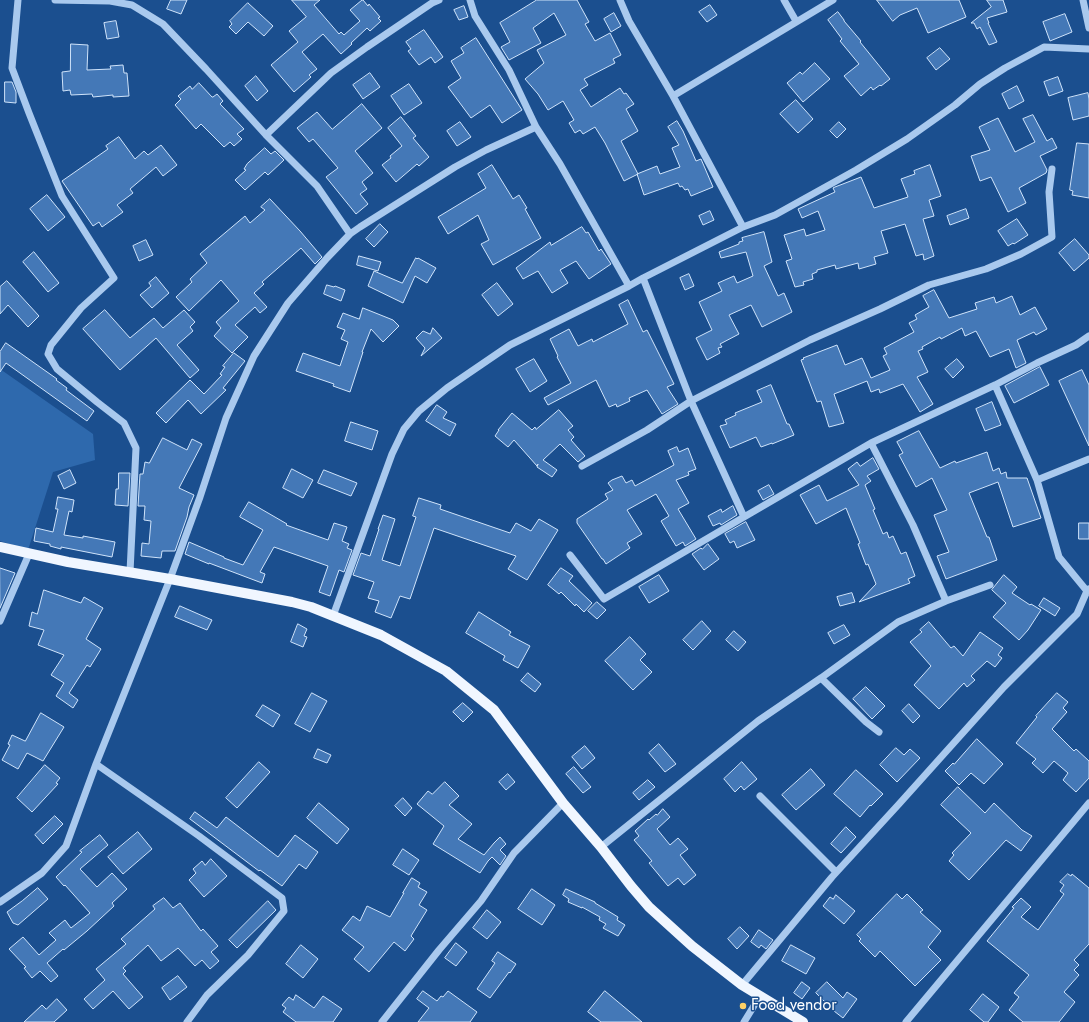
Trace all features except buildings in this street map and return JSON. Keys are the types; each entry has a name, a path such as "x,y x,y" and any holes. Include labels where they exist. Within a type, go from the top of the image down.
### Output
{"main road":[{"path":"0,547 68,562 170,579 292,602 311,607 381,635 446,671 494,710 563,803 602,847 631,886 649,907 692,946 742,985 803,1022"}],"street":[{"path":"18,0 12,68 28,113 62,196 114,278 81,308 51,344 48,354 57,369 96,402 124,423 136,448 130,572"},
{"path":"55,0 110,1 132,5 163,24 266,135 317,186 350,234"},
{"path":"266,135 331,73 432,3 439,0"},
{"path":"470,0 475,16 509,70 536,127 560,164 629,286"},
{"path":"620,0 629,21 673,96 743,227"},
{"path":"784,0 796,21"},
{"path":"673,96 833,0"},
{"path":"1083,0 1089,28"},
{"path":"333,616 392,454 404,429 419,411 447,388 510,345 743,227 775,214 856,170 907,139 955,105 980,84 1005,68 1044,47 1089,49"},
{"path":"0,902 42,873 66,846 96,764 170,579 200,497 226,418 254,356 288,303 350,234 455,167 486,150 536,127"},
{"path":"582,466 647,430 691,401 810,340 880,310 929,285 986,269 1021,254 1052,237 1049,192 1052,169"},
{"path":"643,278 691,401 744,517"},
{"path":"570,555 604,600 871,443 995,385 1076,345 1089,336"},
{"path":"742,985 836,872 1004,687 1077,614 1088,590 1059,557 1037,480 995,385"},
{"path":"871,443 913,525 946,601"},
{"path":"1037,480 1089,460"},
{"path":"0,621 29,554"},
{"path":"602,847 758,721 821,678 898,622 946,601 990,585"},
{"path":"821,678 866,722 879,732"},
{"path":"96,764 199,836 282,898 284,911 248,955 206,996 187,1022"},
{"path":"760,796 836,872"},
{"path":"382,1022 439,950 481,901 514,854 563,803"},
{"path":"906,1022 1089,803"},
{"path":"744,1022 760,996"}],"shaded area":[{"path":"0,369 93,434 95,460 53,472 28,550 0,541"}],"place":[{"name":"Food vendor","path":"743,1006"}]}
